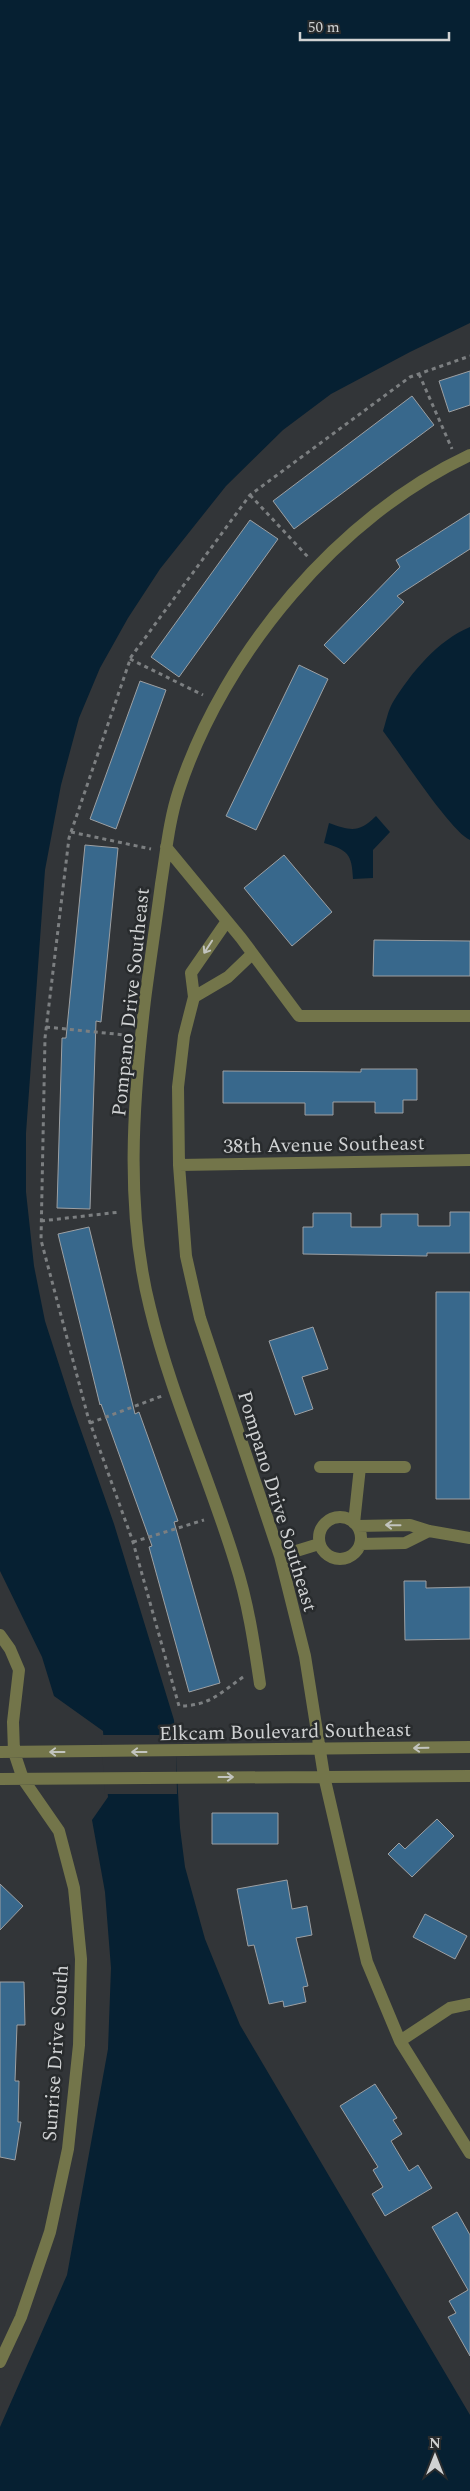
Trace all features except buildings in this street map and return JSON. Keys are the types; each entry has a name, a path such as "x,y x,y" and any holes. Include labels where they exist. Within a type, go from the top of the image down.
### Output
{"street":[{"name":"Pompano Drive Southeast","path":"260,1684 251,1624 236,1565 176,1392 149,1307 138,1244 135,1124 141,1036 166,850 179,790 218,702 227,684 274,616 318,568 377,513 443,468 470,455"},
{"path":"166,850 227,921 299,1016 470,1016"},
{"path":"227,921 191,973 194,997 228,977 252,954"},
{"name":"Pompano Drive Southeast","path":"194,997 184,1036 178,1087 179,1165 186,1256 200,1318 280,1556 305,1656 324,1776 367,1962 400,2041 470,2153"},
{"name":"38th Avenue Southeast","path":"179,1165 470,1160"},
{"path":"320,1467 405,1467"},
{"path":"360,1467 356,1524 360,1531 360,1544 354,1554 336,1559 326,1554 319,1544 320,1531 328,1521 340,1517 356,1524 410,1525 429,1531 470,1538"},
{"path":"360,1544 405,1543 429,1531"},
{"path":"280,1556 319,1544"},
{"name":"Sunrise Drive South","path":"0,1635 10,1649 19,1670 12,1722 14,1752 23,1779 60,1831 74,1888 81,1959 78,2046 68,2149 50,2232 21,2317 0,2362"},
{"name":"Elkcam Boulevard Southeast","path":"0,1752 470,1747"},
{"path":"0,1779 470,1776"},
{"path":"400,2041 450,2008 470,2004"}],"path":[{"path":"419,374 458,461"},
{"path":"250,495 318,568"},
{"path":"130,659 218,702"},
{"path":"71,832 166,850"},
{"path":"46,1027 141,1036"},
{"path":"41,1221 136,1211"},
{"path":"90,1422 176,1392"},
{"path":"133,1542 220,1516"}],"water":[{"path":"0,0 470,0 470,323 331,394 283,430 226,486 160,569 128,618 100,668 79,718 61,785 45,870 26,1133 26,1192 34,1266 45,1321 114,1524 174,1720 180,1828 185,1867 205,1939 240,2025 470,2415 470,2491 0,2491 0,2427 67,2275 108,2049 111,1968 105,1892 92,1820 108,1797 103,1731 54,1696 42,1657 0,1571"},
{"path":"470,627 470,840 461,834 438,808 383,731 391,705 426,658 447,640"},
{"path":"376,816 390,832 373,850 373,878 353,879 350,858 347,854 339,848 324,843 329,823 343,828 354,829 365,825"}],"pier":[{"path":"101,1735 176,1735 177,1794 105,1794"}]}
